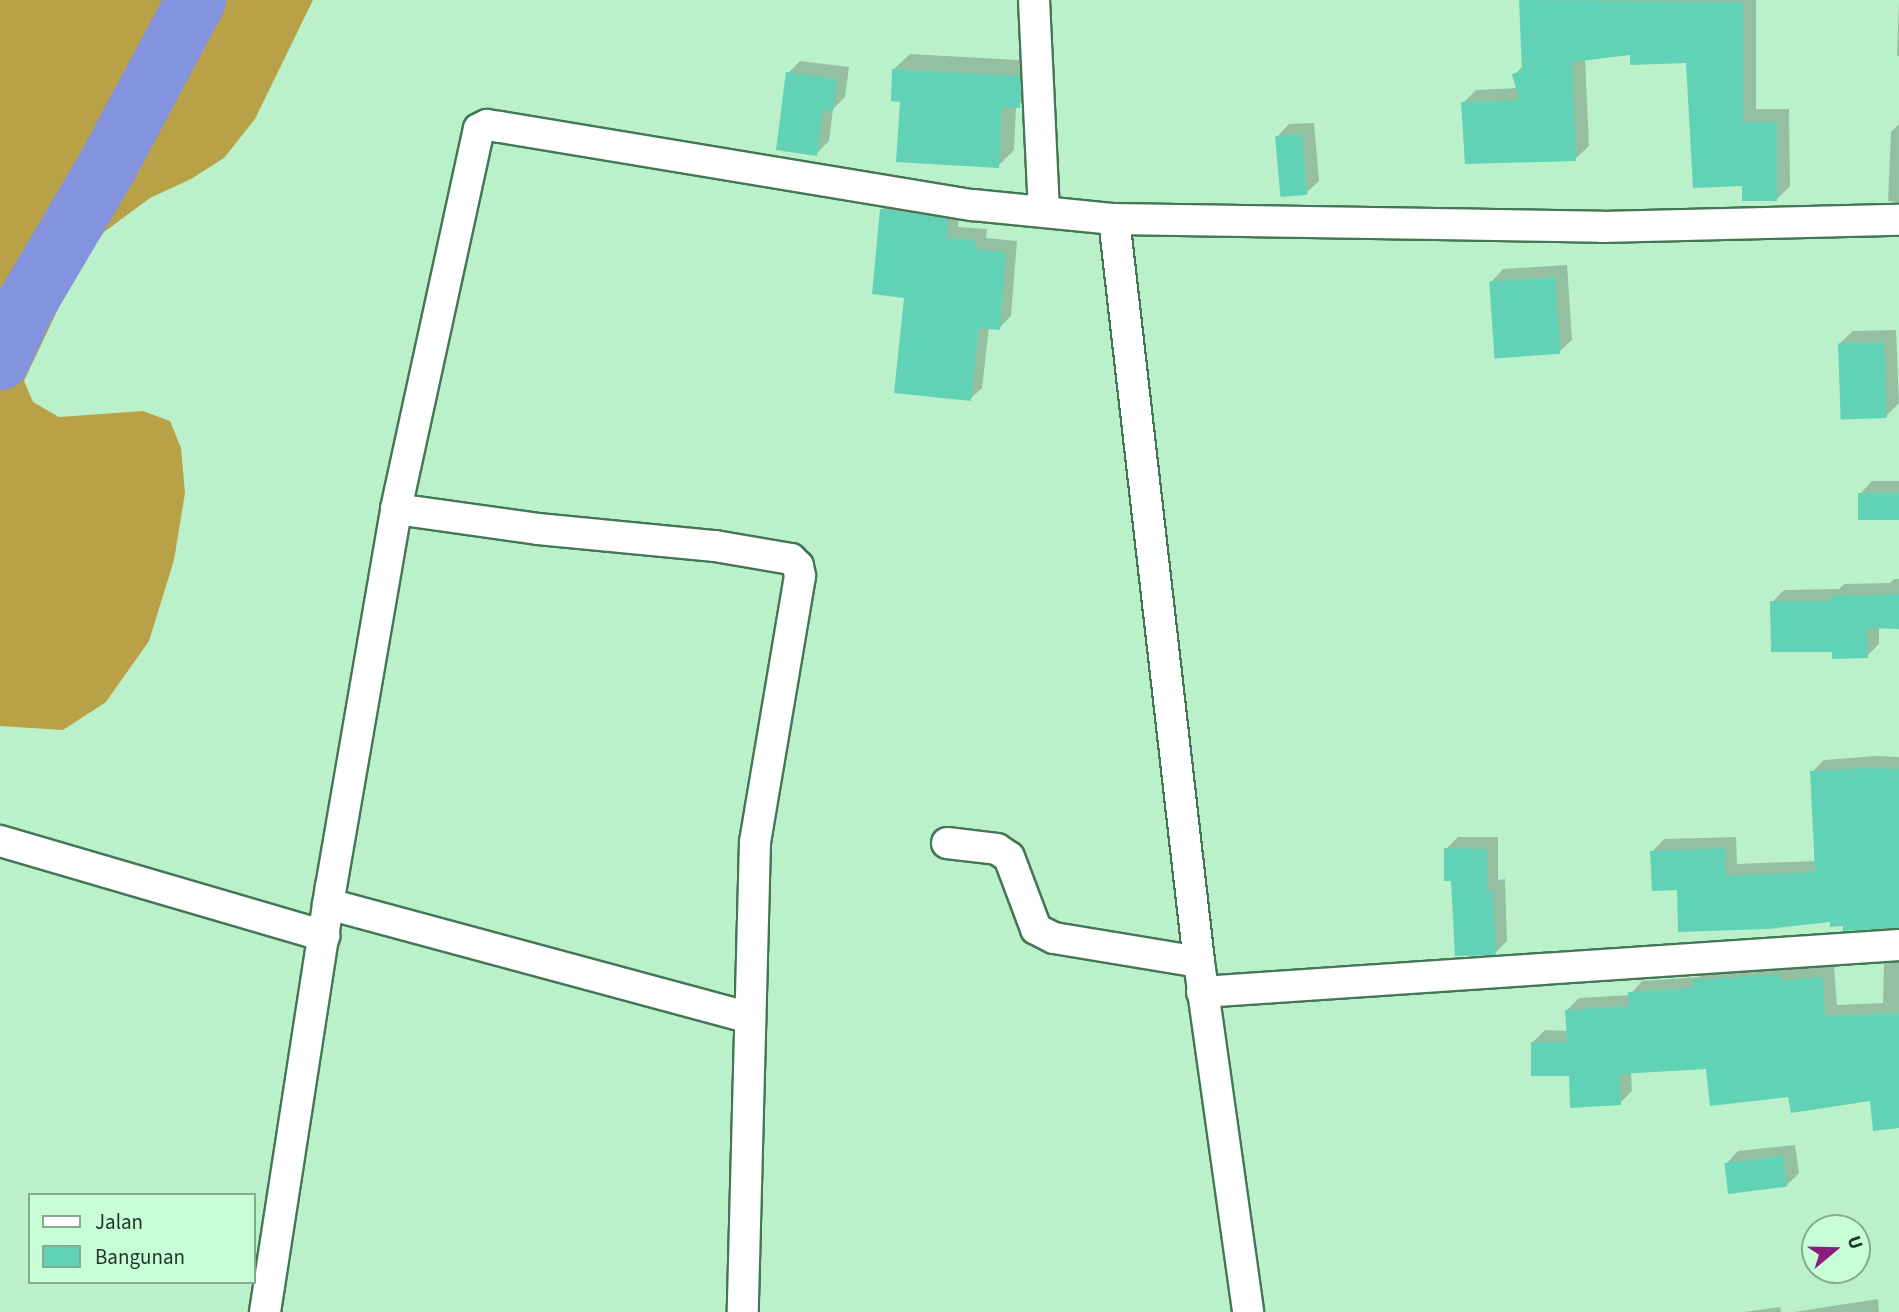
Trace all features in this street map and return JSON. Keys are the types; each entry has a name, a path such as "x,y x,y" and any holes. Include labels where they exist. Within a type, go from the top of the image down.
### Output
{"street":[{"path":"1034,0 1044,211"},
{"path":"265,1312 328,904 396,509 479,129 487,125 500,127 973,205 1114,219 1602,226 1899,220"},
{"path":"1114,219 1202,992 1248,1312"},
{"path":"396,509 538,529 715,546 791,559 798,566 800,576 755,842 743,1312"},
{"path":"0,841 324,936"},
{"path":"947,843 997,849 1009,858 1036,929 1054,939 1199,962"},
{"path":"328,904 750,1018"},
{"path":"1202,992 1899,945"}],"shaded area":[{"path":"0,0 313,0 255,119 224,158 191,179 150,198 104,232 76,271 24,381 33,402 59,417 143,411 170,421 181,448 185,493 174,560 149,641 106,702 63,730 0,726"}],"building":[{"path":"1519,0 1743,2 1743,122 1777,122 1777,201 1742,201 1742,186 1693,188 1686,63 1630,65 1630,55 1572,62 1576,161 1465,164 1461,102 1519,100 1512,74 1522,71"},
{"path":"892,69 1020,76 1020,108 1002,108 999,168 896,162 900,102 891,101"},
{"path":"786,72 837,79 833,111 823,109 817,156 776,150"},
{"path":"1302,134 1307,195 1280,197 1275,136"},
{"path":"880,209 948,219 947,238 976,240 975,249 1006,252 1000,330 979,328 971,401 894,393 904,298 872,294"},
{"path":"1555,277 1560,354 1495,358 1489,282"},
{"path":"1884,342 1887,418 1841,420 1838,344"},
{"path":"1858,493 1899,493 1899,520 1858,520"},
{"path":"1899,594 1899,629 1867,628 1868,658 1832,659 1832,652 1771,652 1770,601 1830,601 1830,596"},
{"path":"1899,769 1899,928 1843,931 1843,926 1830,927 1830,922 1768,929 1678,932 1677,890 1652,891 1650,851 1725,848 1726,876 1815,872 1810,771"},
{"path":"1444,848 1487,849 1487,891 1493,891 1496,955 1455,956 1451,881 1444,881"},
{"path":"1780,974 1781,980 1823,977 1825,1016 1899,1013 1899,1128 1873,1131 1870,1101 1791,1113 1788,1097 1710,1106 1706,1069 1619,1074 1621,1105 1570,1108 1569,1076 1531,1076 1531,1042 1567,1042 1565,1010 1629,1006 1628,992 1693,988 1693,980"},
{"path":"1783,1156 1787,1187 1728,1194 1724,1163"}],"waterway":[{"path":"0,360 25,306 108,165 196,0"}]}
